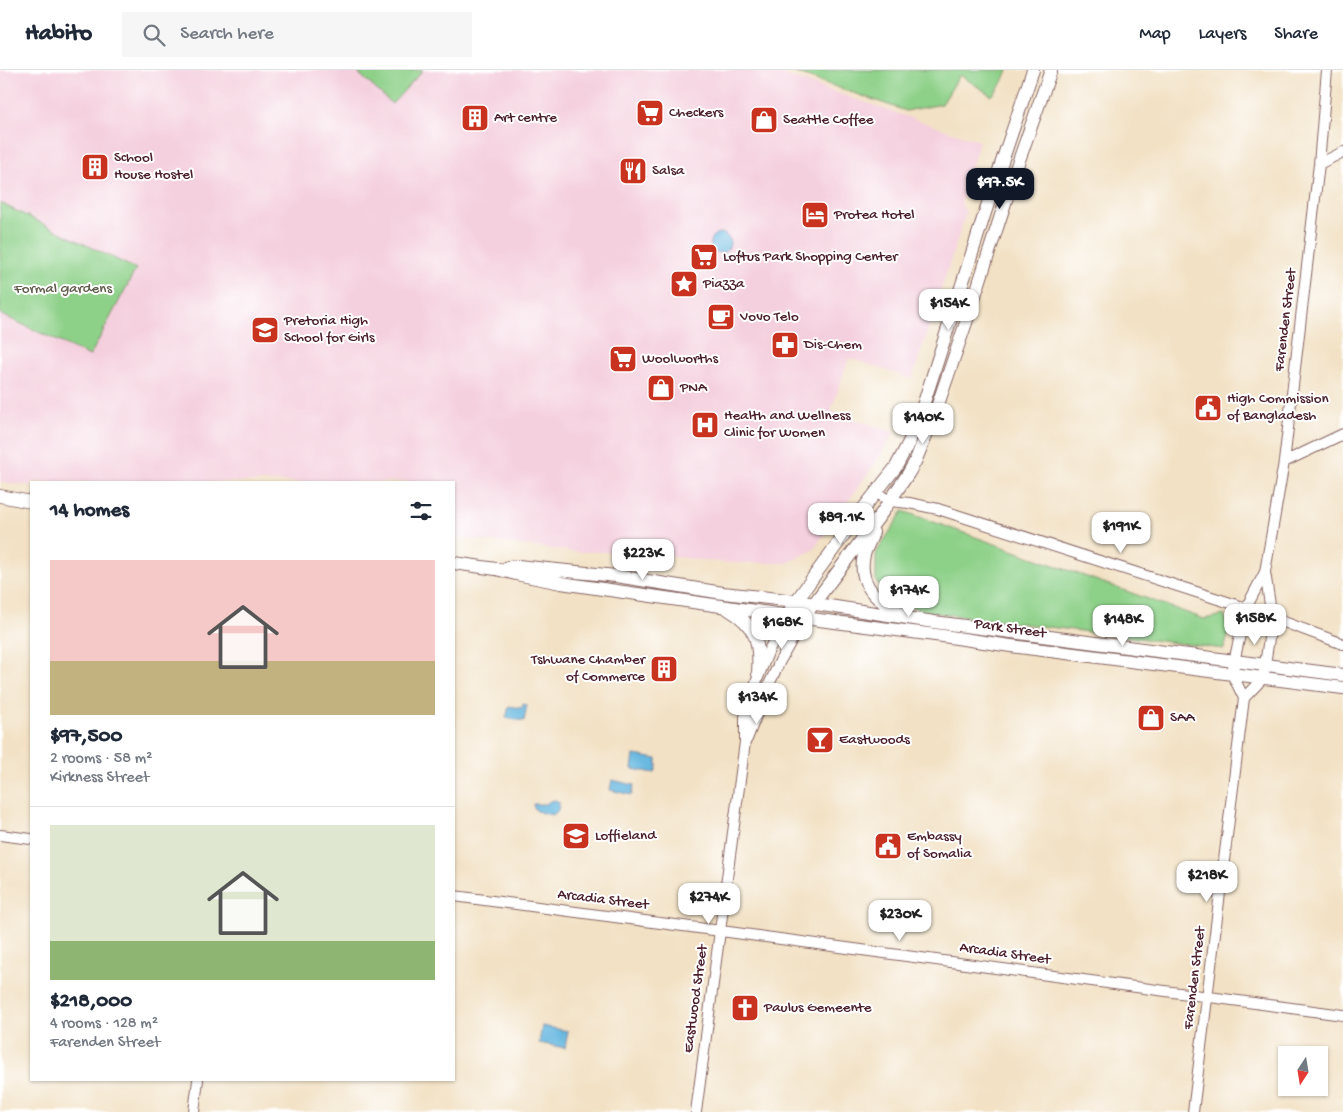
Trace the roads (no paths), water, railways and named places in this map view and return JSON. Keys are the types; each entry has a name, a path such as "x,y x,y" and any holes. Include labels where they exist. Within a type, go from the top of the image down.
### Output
{"street":[{"path":"786,616 875,492 897,466 916,427 1033,70"},
{"path":"804,618 881,514 915,462 934,416 1051,70"},
{"name":"Farenden Street","path":"1233,668 1246,608 1265,572 1284,462 1319,164 1327,70"},
{"path":"1319,164 1343,152"},
{"path":"1284,462 1343,434"},
{"path":"875,492 890,501 922,505 952,513 1246,608 1343,644"},
{"path":"0,496 30,502"},
{"path":"0,505 30,508"},
{"path":"881,514 864,555 863,569 866,581 873,594 886,606 934,622"},
{"name":"Park Street","path":"455,563 496,568 562,583 786,616 1011,646 1233,668"},
{"name":"Park Street","path":"496,568 518,566 616,576 723,593 796,601 1264,672 1343,688"},
{"name":"Farenden Street","path":"1264,672 1272,618 1265,572"},
{"path":"721,606 740,617 754,634 759,657 758,674"},
{"name":"Eastwood Street","path":"696,1112 745,742 747,707 768,650 786,616"},
{"name":"Eastwood Street","path":"745,742 780,661 804,618"},
{"path":"1233,668 1244,698"},
{"path":"1244,698 1264,672"},
{"name":"Park Street","path":"1264,672 1343,675"},
{"name":"Farenden Street","path":"1193,1112 1244,698"},
{"path":"0,835 30,840"},
{"name":"Arcadia Street","path":"455,896 1343,1015"},
{"path":"194,1112 198,1081"}],"water":[{"path":"720,233 727,236 730,243 727,250 720,253 713,250 710,243 713,236"},
{"path":"523,704 527,705 524,721 506,718 509,706 522,708"},
{"path":"634,755 657,759 655,773 632,769"},
{"path":"612,780 634,785 632,795 610,790"},
{"path":"555,800 559,802 559,807 552,815 540,812 535,809 533,804 546,804"},
{"path":"542,1026 568,1031 565,1048 539,1043"}],"place":[{"name":"Checkers","path":"650,113"},
{"name":"Art centre","path":"475,118"},
{"name":"Seattle Coffee","path":"764,120"},
{"name":"School House Hostel","path":"95,167"},
{"name":"Salsa","path":"633,171"},
{"name":"Protea Hotel","path":"815,215"},
{"name":"Loftus Park Shopping Center","path":"704,257"},
{"name":"Piazza","path":"684,284"},
{"name":"Vovo Telo","path":"721,317"},
{"name":"Pretoria High School for Girls","path":"265,330"},
{"name":"Dis-Chem","path":"785,345"},
{"name":"Woolworths","path":"623,359"},
{"name":"PNA","path":"661,388"},
{"name":"High Commission of Bangladesh","path":"1208,408"},
{"name":"Health and Wellness Clinic for Women","path":"705,425"},
{"name":"Tshwane Chamber of Commerce","path":"664,669"},
{"name":"SAA","path":"1151,718"},
{"name":"Eastwoods","path":"820,740"},
{"name":"Loffieland","path":"576,836"},
{"name":"Embassy of Somalia","path":"888,846"},
{"name":"Paulus Gemeente","path":"745,1008"}],"park label":[{"name":"Formal gardens","path":"63,289"}]}
